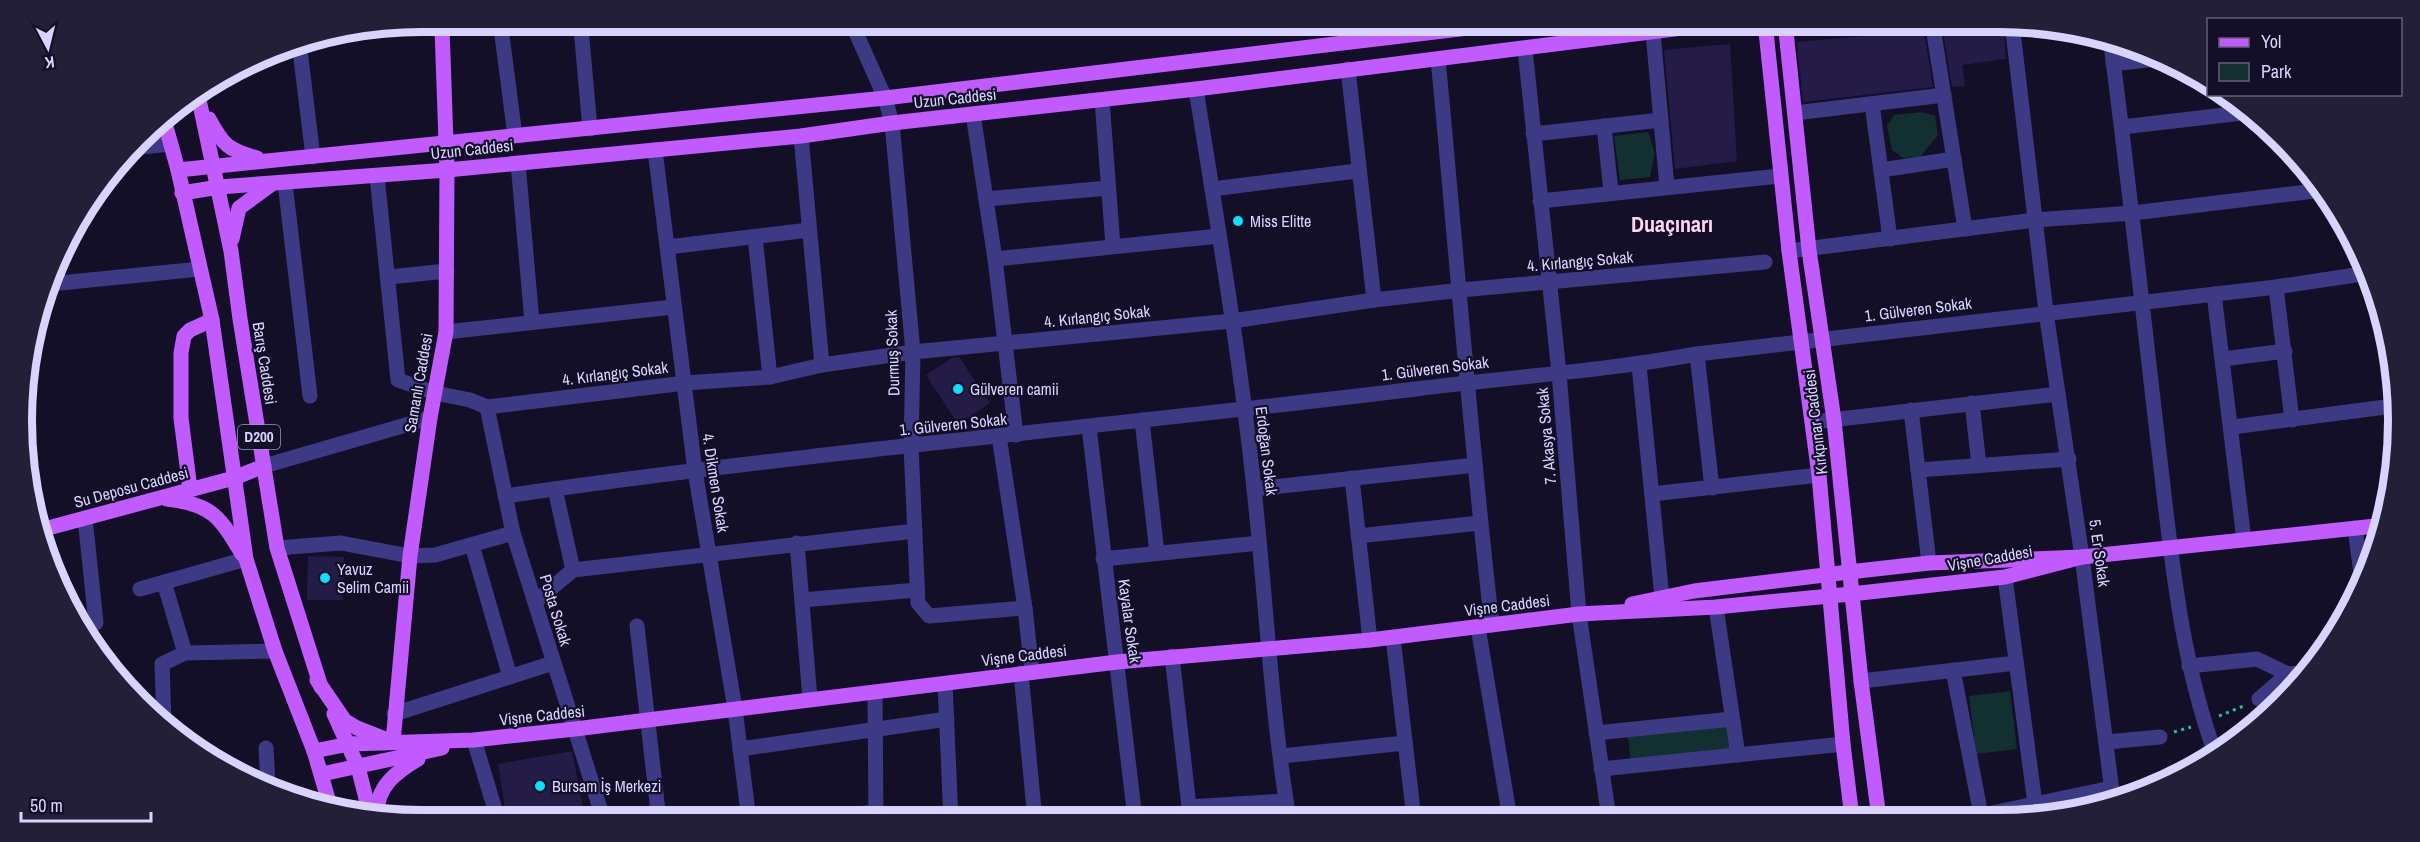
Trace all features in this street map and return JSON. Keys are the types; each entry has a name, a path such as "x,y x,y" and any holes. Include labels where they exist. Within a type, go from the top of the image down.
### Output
{"main road":[{"name":"Samanlı Caddesi","path":"393,742 410,556 430,418 446,332 447,170 442,32"},
{"name":"Uzun Caddesi","path":"178,170 885,98 1435,32"},
{"name":"Uzun Caddesi","path":"182,193 219,187 447,170 801,136 892,123 1196,89 1660,32"},
{"name":"Kırkpınar Caddesi","path":"1766,32 1780,176 1819,475 1851,810"},
{"name":"Kırkpınar Caddesi","path":"1786,32 1809,250 1834,420 1851,594 1878,810"},
{"name":"Barış Caddesi","path":"199,101 231,250 277,548 317,680 358,767"},
{"path":"200,101 221,141 235,152 269,160"},
{"name":"D200","path":"166,126 212,320 246,560 275,651 322,774 327,799"},
{"path":"231,250 234,224 239,208 279,184"},
{"path":"190,489 181,418 181,353 184,336 190,330 212,320"},
{"name":"Su Deposu Caddesi","path":"47,529 234,478 264,466"},
{"path":"158,498 200,504 225,526 246,560"},
{"name":"Vişne Caddesi","path":"474,740 648,721 1027,672 1172,656 1370,640 1485,626 1579,614 1662,598 1829,574 1929,563 2082,557 2374,526"},
{"name":"Vişne Caddesi","path":"1579,614 1716,607 2005,577 2082,557"},
{"path":"317,680 345,721 393,742"},
{"path":"314,751 349,744 474,740"},
{"path":"322,774 474,740"},
{"path":"379,808 380,792 388,781 402,768 434,750"},
{"name":"D200","path":"358,767 368,807"}],"street":[{"path":"502,32 515,136"},
{"path":"581,32 590,129"},
{"name":"Durmuş Sokak","path":"856,32 885,98 892,123 913,352 911,446 918,603 929,616 1025,608"},
{"path":"1934,32 1965,229"},
{"name":"5. Er Sokak","path":"2013,32 2046,312 2069,459 2112,793"},
{"path":"1653,33 1667,187"},
{"path":"2111,48 2133,213 2141,302 2170,548 2189,666 2213,746"},
{"name":"7. Akasya Sokak","path":"1526,49 1559,373 1579,614 1608,810"},
{"path":"300,51 313,157"},
{"path":"1438,59 1461,290 1480,523 1485,626 1509,810"},
{"path":"2113,64 2146,60"},
{"path":"1347,69 1374,300"},
{"name":"Erdoğan Sokak","path":"1196,89 1244,410 1254,489 1268,649 1288,810"},
{"path":"1795,113 1944,95"},
{"path":"1102,100 1113,246"},
{"path":"1872,104 1890,239"},
{"path":"973,114 995,259 1016,435"},
{"path":"2121,127 2238,114"},
{"path":"1533,134 1661,120"},
{"path":"1604,126 1611,192"},
{"path":"801,136 822,365"},
{"path":"145,147 171,144"},
{"name":"4. Dikmen Sokak","path":"655,150 695,471 735,709 748,810"},
{"path":"1881,170 1954,159"},
{"path":"518,163 532,322"},
{"path":"1212,189 1358,171"},
{"path":"377,176 389,277 447,271"},
{"path":"1540,201 1780,176"},
{"path":"279,184 310,396"},
{"path":"986,199 1108,188"},
{"path":"1789,251 2036,220 2133,213 2313,191"},
{"path":"668,247 809,230"},
{"path":"995,259 1219,236"},
{"path":"755,237 770,377"},
{"name":"4. Kırlangıç Sokak","path":"389,277 398,380 487,407 685,383 770,377 822,365 913,352 1232,321 1461,290 1765,262"},
{"path":"57,283 200,269"},
{"name":"1. Gülveren Sokak","path":"505,496 911,446 1089,428 1467,382 1639,365 1698,354 2276,287 2360,274"},
{"path":"2276,287 2292,420"},
{"path":"2214,294 2244,540"},
{"path":"446,332 673,307"},
{"path":"2223,359 2285,351"},
{"path":"1698,354 1712,488"},
{"path":"1639,365 1662,598"},
{"path":"1813,422 2058,394"},
{"path":"1971,403 1979,465"},
{"name":"Posta Sokak","path":"487,407 513,533 601,810"},
{"path":"2232,427 2388,407"},
{"path":"1911,410 1929,563"},
{"path":"264,466 430,418"},
{"path":"1142,420 1157,553"},
{"name":"Kayalar Sokak","path":"1089,428 1134,810"},
{"path":"999,436 1025,608 1034,810"},
{"path":"1918,470 2069,459"},
{"path":"1254,489 1475,465"},
{"path":"1652,494 1819,475"},
{"path":"1352,478 1370,640"},
{"path":"555,489 573,570"},
{"path":"85,518 96,623 89,623"},
{"path":"1358,536 1480,523"},
{"path":"2355,528 2360,567"},
{"path":"535,602 573,570 915,531"},
{"path":"277,548 341,543 410,556 435,555 513,533"},
{"path":"796,543 810,699"},
{"path":"1103,559 1259,543"},
{"path":"472,545 510,677"},
{"path":"140,589 246,560"},
{"path":"2005,577 2035,804"},
{"path":"164,582 185,653"},
{"path":"801,600 917,590"},
{"path":"1716,607 1738,755"},
{"path":"637,626 658,810"},
{"path":"1393,637 1413,810"},
{"path":"164,714 162,664 185,653 275,651"},
{"path":"1172,656 1185,810"},
{"path":"2189,666 2257,659 2295,674"},
{"path":"394,714 553,663"},
{"path":"1861,681 2016,663"},
{"path":"1953,670 1974,810"},
{"path":"2259,699 2295,674"},
{"path":"945,684 951,810"},
{"path":"874,693 875,810"},
{"path":"740,748 947,719"},
{"path":"1596,733 1732,719"},
{"path":"2106,742 2160,737"},
{"path":"474,740 495,810"},
{"path":"1282,756 1406,743"},
{"path":"1601,769 1844,744"},
{"path":"266,748 268,779"},
{"path":"2005,810 2112,793"},
{"path":"1210,810 1286,801"}],"green space":[{"path":"1922,112 1935,116 1938,135 1920,157 1903,158 1892,150 1887,126 1894,115"},
{"path":"1648,132 1655,153 1650,177 1620,180 1614,136"},
{"path":"2010,691 2017,749 1976,754 1969,696"},
{"path":"1729,726 1731,751 1631,762 1628,737"}],"building":[{"path":"1924,32 1933,87 1803,102 1797,42 1876,35 1876,33"},
{"path":"1943,32 2004,32 2006,59 1962,65 1965,86 1952,87"},
{"path":"2023,32 2039,34 2023,35"},
{"path":"1730,44 1737,161 1675,169 1664,50"},
{"name":"Gülveren camii","path":"959,357 990,403 958,424 926,375 952,358"},
{"name":"Yavuz Selim Camii","path":"308,556 344,557 343,600 307,600"},
{"name":"Bursam İş Merkezi","path":"572,751 583,808 505,810 498,764"}],"place":[{"name":"Miss Elitte","path":"1238,221"},
{"name":"Gülveren camii","path":"958,389"},
{"name":"Yavuz Selim Camii","path":"325,578"},
{"name":"Bursam İş Merkezi","path":"540,786"}],"district":[{"name":"Duaçınarı","path":"1672,224"}]}
